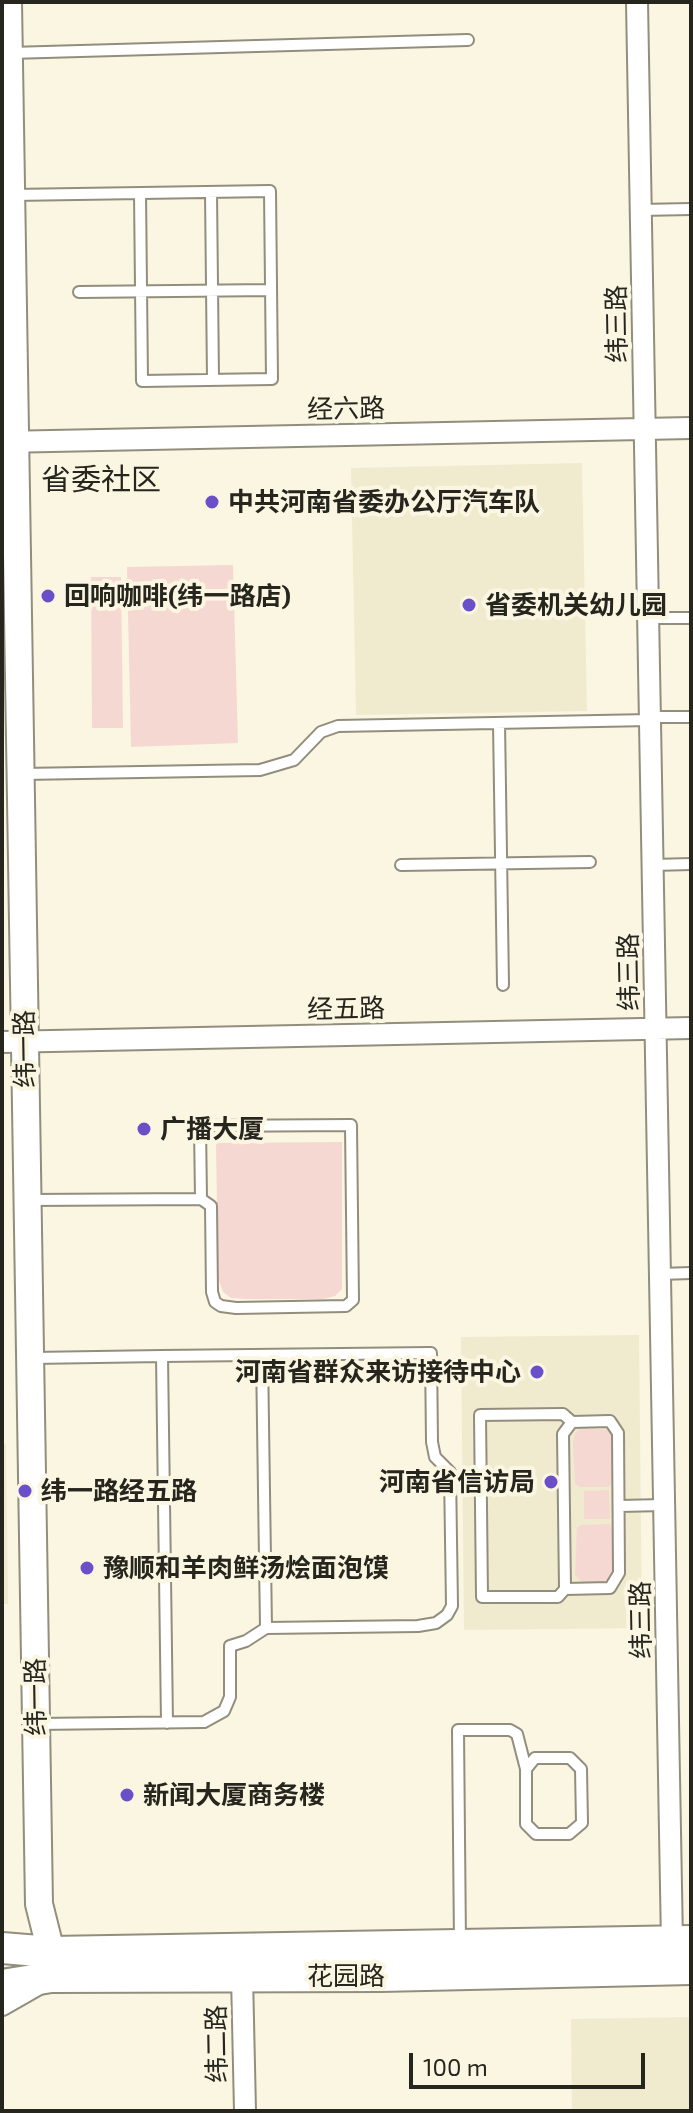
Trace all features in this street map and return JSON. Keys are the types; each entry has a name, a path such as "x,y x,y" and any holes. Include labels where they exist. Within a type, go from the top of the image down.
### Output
{"main road":[{"name":"花园路","path":"2,1985 51,1964 460,1945 682,1941"},
{"name":"花园路","path":"2,1948 51,1964 242,1976 691,1969"},
{"path":"2,1957 51,1964"},
{"path":"2,1975 51,1964"}],"street":[{"name":"纬一路","path":"8,2 6,144 11,195 9,442 18,770 14,1042 28,1200 39,1904 51,1964"},
{"name":"纬三路","path":"637,2 664,1505 682,1941"},
{"name":"经六路","path":"9,442 691,428"},
{"name":"经五路","path":"14,1042 691,1028"},
{"path":"2,1935 51,1964 2,2005"},
{"name":"纬二路","path":"242,1976 245,2111"}],"lane":[{"path":"9,53 468,40"},
{"path":"11,195 140,193 211,192 270,191 272,379 142,381 140,193"},
{"path":"211,192 213,380"},
{"path":"640,210 691,209"},
{"path":"79,292 271,290"},
{"path":"648,618 691,618"},
{"path":"18,770 260,770 294,760 321,732 338,726 691,717"},
{"path":"499,723 503,985"},
{"path":"401,865 590,862"},
{"path":"653,865 691,864"},
{"path":"28,1200 201,1199 211,1206 212,1292 215,1302 221,1306 346,1306 353,1300 351,1125 200,1126 201,1199"},
{"path":"660,1274 691,1273"},
{"path":"30,1358 431,1353 432,1442 435,1457 450,1472 451,1487 452,1606 447,1615 436,1623 418,1626 266,1628 246,1641 230,1646 230,1697 224,1711 204,1722 36,1724"},
{"path":"262,1355 266,1628"},
{"path":"162,1356 167,1723"},
{"path":"565,1589 610,1588 619,1573 618,1433 610,1421 572,1422 563,1414 480,1415 482,1597 558,1597 565,1589 563,1434 572,1422"},
{"path":"619,1506 664,1505"},
{"path":"460,1945 458,1730 510,1730 517,1734 526,1769 526,1824 536,1834 569,1834 582,1823 581,1769 570,1758 535,1758 526,1769"}],"shaded area":[{"name":"省委机关幼儿园","path":"582,463 587,711 356,715 351,468"},
{"path":"233,565 238,743 131,747 127,567"},
{"path":"91,577 121,577 123,728 92,728"},
{"path":"342,1142 342,1289 335,1296 323,1299 231,1298 223,1292 218,1278 216,1143"},
{"name":"河南省信访局","path":"639,1335 642,1628 464,1630 461,1337"},
{"path":"580,1429 608,1429 611,1434 613,1479 609,1487 580,1487 575,1484 573,1442 575,1433"},
{"path":"2,1444 6,1444 8,1604 2,1604"},
{"path":"609,1490 610,1519 584,1519 584,1491"},
{"path":"610,1524 614,1535 615,1574 610,1582 582,1582 575,1575 577,1528 581,1525"},
{"path":"691,2017 691,2111 572,2111 571,2019"}],"place":[{"name":"中共河南省委办公厅汽车队","path":"212,502"},
{"name":"回响咖啡(纬一路店)","path":"48,596"},
{"name":"省委机关幼儿园","path":"469,605"},
{"name":"广播大厦","path":"144,1129"},
{"name":"河南省群众来访接待中心","path":"537,1372"},
{"name":"河南省信访局","path":"551,1482"},
{"name":"纬一路经五路","path":"25,1491"},
{"name":"豫顺和羊肉鲜汤烩面泡馍","path":"87,1568"},
{"name":"新闻大厦商务楼","path":"127,1795"}],"district":[{"name":"省委社区","path":"101,480"}]}
